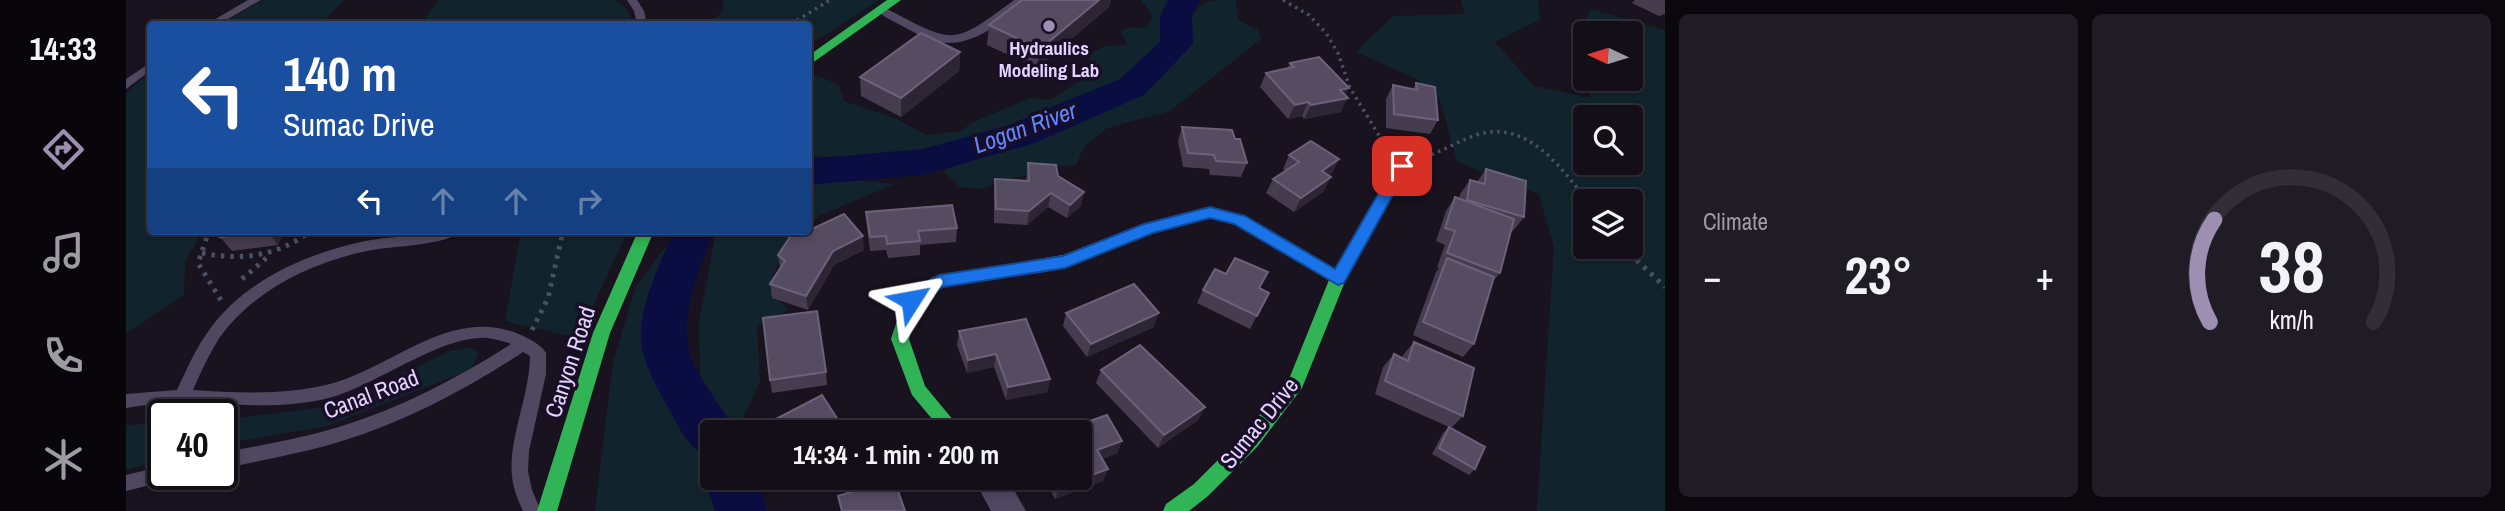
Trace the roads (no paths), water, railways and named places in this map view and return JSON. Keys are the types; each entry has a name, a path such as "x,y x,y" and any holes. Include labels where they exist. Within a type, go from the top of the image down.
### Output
{"street":[{"path":"812,59 895,0"},
{"name":"Sumac Drive","path":"1173,511 1201,491 1250,441 1296,383 1338,278 1402,166"},
{"path":"944,420 918,390 900,339 911,300 939,281 1065,261 1150,228 1210,212 1239,220 1338,278"},
{"name":"Canyon Road","path":"547,511 594,357 632,256 644,235"},
{"path":"996,490 1009,511"}],"lane":[{"path":"218,21 256,0"},
{"path":"633,0 641,21"},
{"path":"881,10 940,39 958,40 985,26 1021,0"},
{"path":"126,85 147,68"},
{"path":"182,396 202,353 232,313 273,282 366,246 429,239 440,235"},
{"path":"126,401 182,396 263,399 302,396 366,379 453,335 475,330 495,331 525,343 538,353 540,374 519,458 521,493 532,511"},
{"name":"Canal Road","path":"238,457 343,433 404,409 486,369 525,343"},
{"path":"126,483 147,478"}],"waterway":[{"name":"Logan River","path":"812,172 923,162 1022,134 1132,87 1177,44 1176,16 1184,0"},
{"name":"Logan River","path":"692,235 670,298 664,340 676,375 702,420"},
{"name":"Logan River","path":"735,490 741,511"}],"place":[{"name":"Hydraulics Modeling Lab","path":"1049,26"}]}
